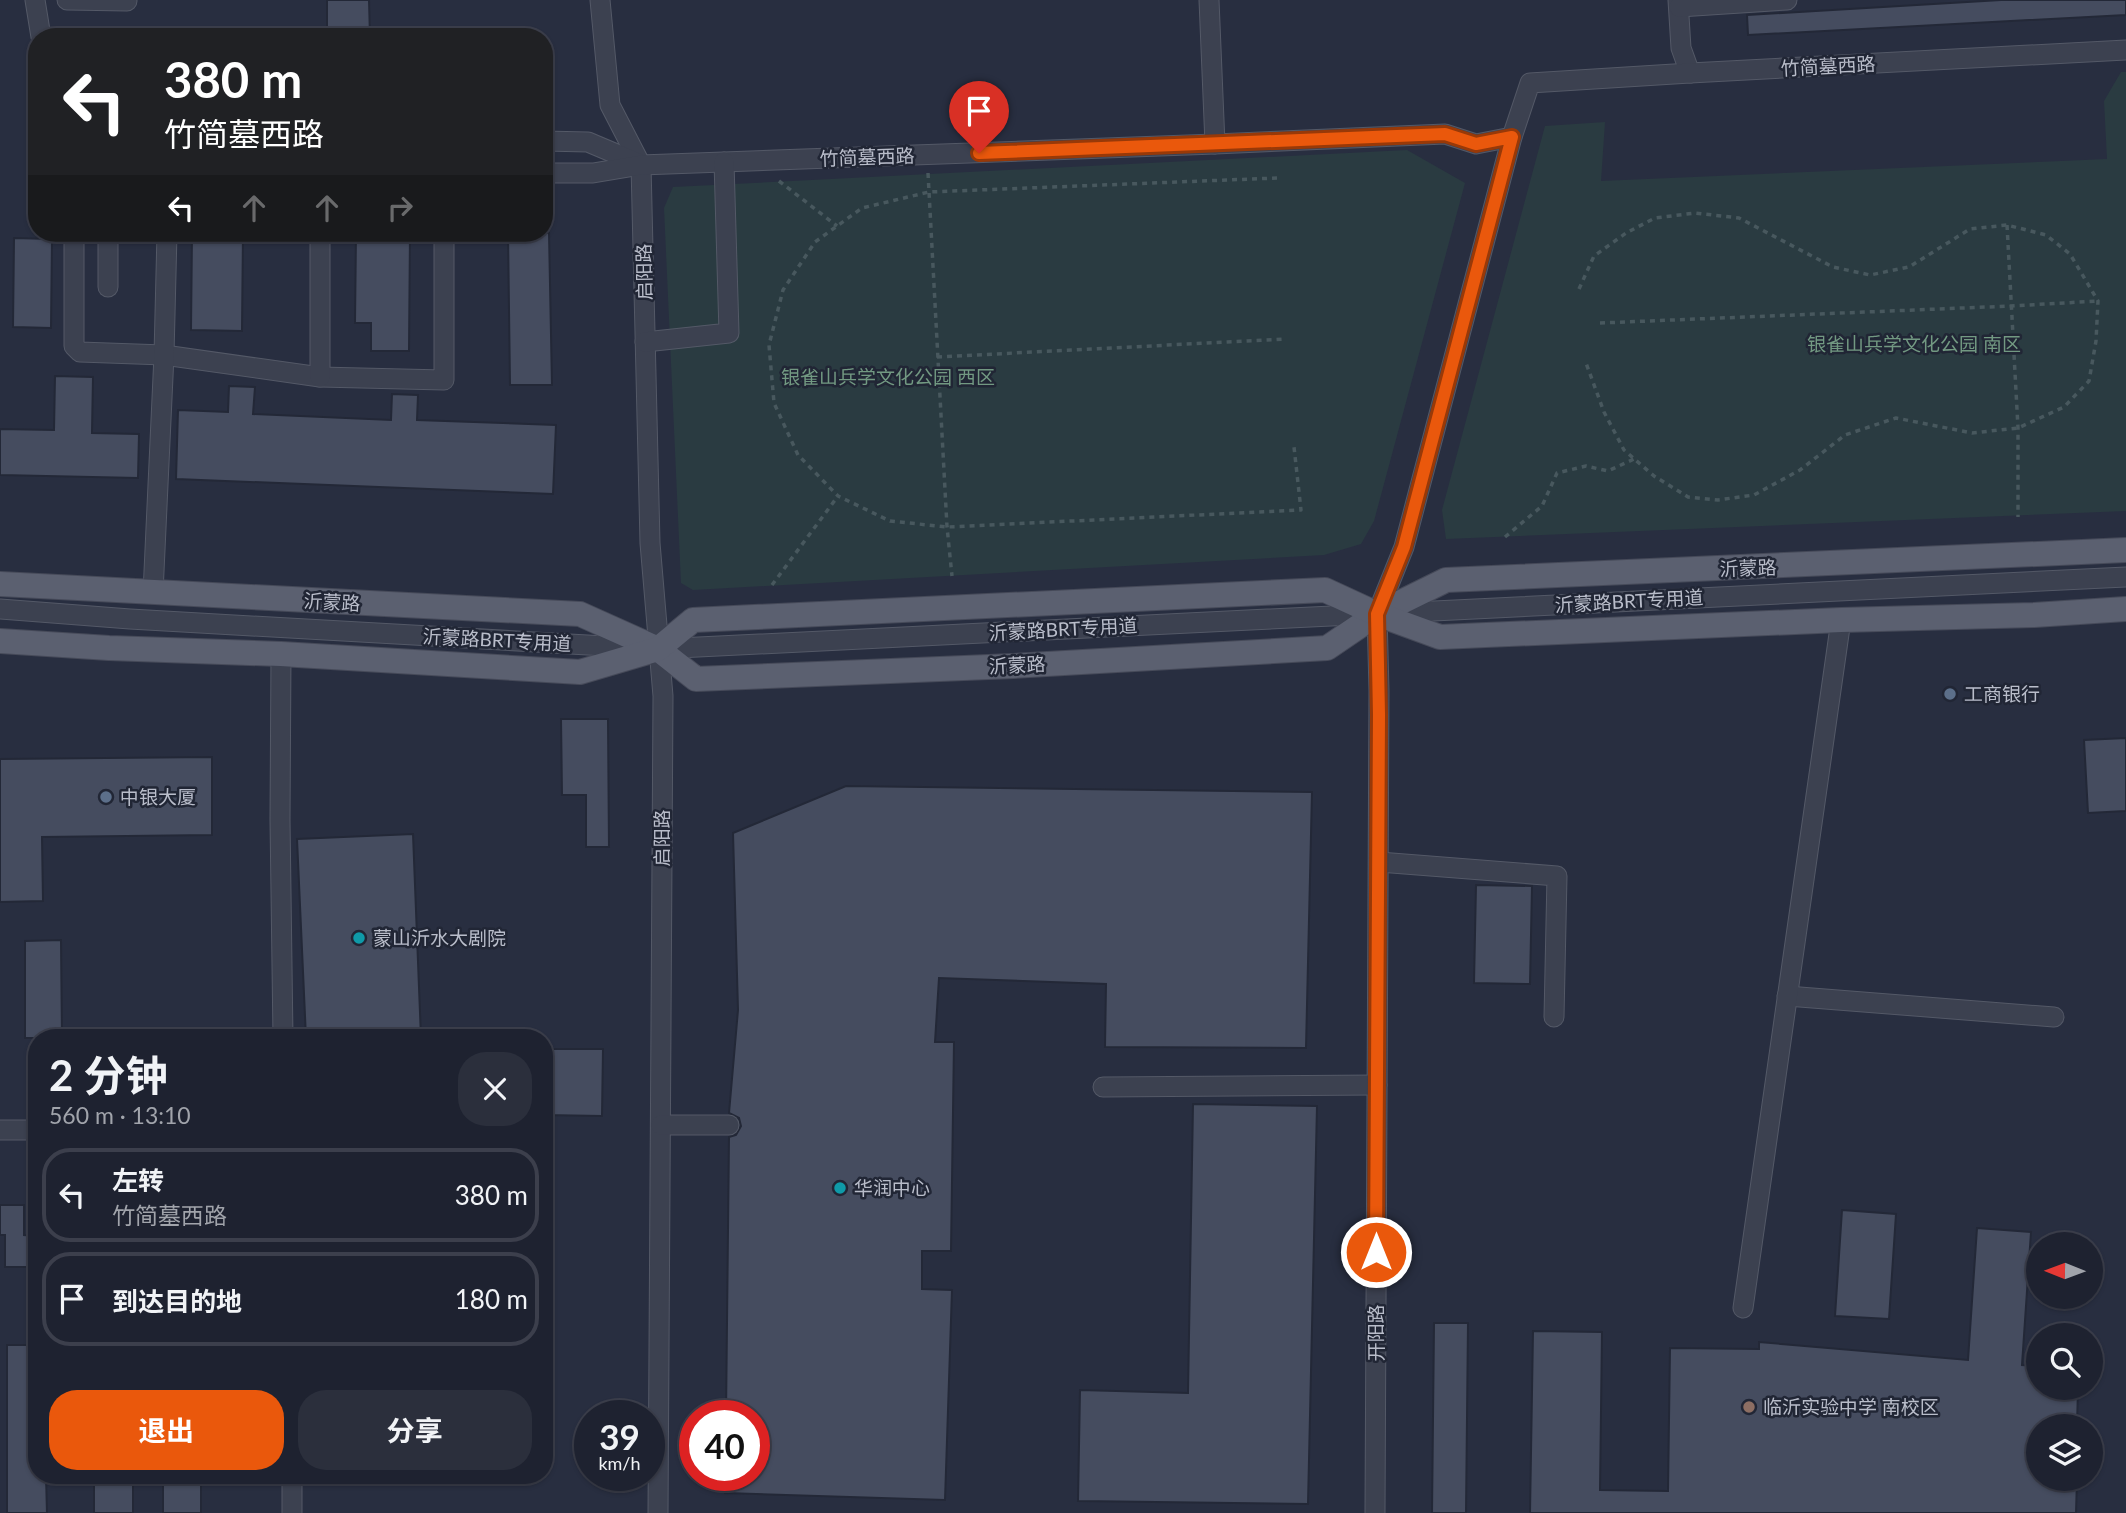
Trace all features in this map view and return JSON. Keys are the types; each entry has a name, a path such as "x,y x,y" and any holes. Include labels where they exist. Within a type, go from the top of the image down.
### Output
{"main road":[{"name":"沂蒙路","path":"0,584 580,614 658,649 696,679 1327,648 1377,614 1446,580 2126,550"},
{"path":"0,641 580,672 658,649 693,620 1325,590 1377,614 1440,637 2034,615 2126,608"}],"street":[{"path":"35,0 40,28"},
{"path":"67,0 127,1"},
{"path":"600,0 610,105 641,164"},
{"path":"1209,0 1215,144"},
{"path":"1690,73 1681,48 1679,4 1787,0"},
{"name":"竹简墓西路","path":"1530,83 2126,50"},
{"name":"开阳路","path":"1375,1513 1379,691 1377,614 1404,547 1512,137 1530,83"},
{"name":"竹简墓西路","path":"641,164 1445,134 1476,144 1512,137"},
{"path":"553,141 588,142 641,164"},
{"path":"645,342 729,333 724,162"},
{"path":"553,173 593,173 641,164"},
{"name":"启阳路","path":"641,164 650,544 663,708 658,1513"},
{"path":"74,242 74,346 80,352 164,355 320,377 444,380 444,242"},
{"path":"108,242 108,287"},
{"path":"153,593 167,242"},
{"path":"320,242 320,377"},
{"name":"沂蒙路BRT专用道","path":"1377,614 2126,577"},
{"name":"沂蒙路BRT专用道","path":"0,609 144,620 658,649"},
{"path":"1743,1308 1841,621"},
{"path":"281,654 284,1029"},
{"path":"1378,862 1557,876 1554,1017"},
{"path":"1787,996 2054,1017"},
{"path":"1103,1087 1377,1084"},
{"path":"661,1125 729,1125"},
{"path":"0,1130 28,1130"},
{"path":"292,1484 292,1513"}],"path":[{"path":"927,155 952,576"},
{"path":"1277,178 929,192 862,208 815,242 783,290 769,345 774,403 798,455 838,496 890,521 947,527 1301,510 1294,447"},
{"path":"779,181 837,226"},
{"path":"1579,289 1594,256 1626,233 1655,218 1695,213 1738,218 1833,267 1870,275 1909,267 1970,229 2007,226 2046,235 2070,254 2098,301 2096,341 2089,381 2064,407 2018,428 1972,433 1896,418 1845,435 1800,470 1754,495 1718,500 1688,497 1654,476 1624,450 1604,412 1587,363"},
{"path":"2007,226 2018,428 2018,517"},
{"path":"1600,323 2098,301"},
{"path":"937,357 1284,339"},
{"path":"1505,537 1542,506 1557,473 1586,466 1608,471 1634,459"},
{"path":"772,585 838,496"}],"green space":[{"name":"银雀山兵学文化公园 南区","path":"2121,72 2126,72 2126,511 1446,539 1442,510 1545,126 1605,122 1601,181 2107,159 2104,101"},
{"name":"银雀山兵学文化公园 西区","path":"1407,150 1465,183 1374,521 1361,544 1324,555 693,590 681,583 664,208 673,187"}],"building":[{"path":"327,0 369,0 370,28 327,28"},
{"path":"2001,0 2126,0 2126,15 1748,35 1747,15"},
{"path":"14,238 28,238 28,242 52,242 51,328 13,327"},
{"path":"192,242 243,242 242,331 191,330"},
{"path":"356,242 410,242 409,351 371,351 371,323 355,323"},
{"path":"508,242 549,242 552,385 510,385"},
{"path":"55,376 93,377 92,433 139,434 138,478 0,475 0,429 54,430"},
{"path":"229,386 255,387 253,414 391,420 392,394 418,395 417,420 556,425 553,494 176,479 178,410 228,412"},
{"path":"561,719 608,719 609,847 586,847 586,795 562,795"},
{"path":"2126,738 2126,811 2088,813 2084,740"},
{"name":"中银大厦","path":"212,757 212,835 42,837 43,901 0,902 0,759"},
{"name":"华润中心","path":"846,786 1312,792 1306,1048 1105,1047 1106,984 939,978 935,1042 954,1042 951,1251 922,1251 922,1289 952,1290 945,1500 725,1493 770,1491 770,1400 726,1400 729,1137 736,1135 741,1126 739,1118 729,1113 738,1010 733,833"},
{"name":"蒙山沂水大剧院","path":"413,834 421,1029 306,1029 297,839"},
{"path":"1476,885 1532,886 1530,984 1474,983"},
{"path":"61,940 62,1029 28,1029 28,1038 25,1038 25,941"},
{"path":"553,1049 603,1049 602,1116 553,1115"},
{"path":"1193,1104 1317,1106 1308,1504 1078,1501 1080,1390 1188,1393"},
{"path":"0,1205 24,1205 28,1267 5,1267 5,1235 0,1235"},
{"path":"1842,1210 1896,1214 1889,1319 1835,1316"},
{"name":"临沂实验中学 南校区","path":"1977,1228 2031,1232 2026,1232 2026,1306 2022,1365 2026,1365 2026,1400 2078,1400 2077,1414 2026,1414 2026,1491 2077,1491 2076,1513 1530,1513 1533,1331 1602,1332 1600,1490 1668,1491 1670,1348 1759,1349 1759,1342 1968,1360"},
{"path":"1434,1323 1468,1323 1466,1513 1432,1513"},
{"path":"7,1345 28,1345 28,1484 46,1484 47,1513 7,1513"},
{"path":"94,1484 133,1484 133,1513 94,1513"},
{"path":"163,1484 201,1484 201,1513 163,1513"}],"place":[{"name":"工商银行","path":"1950,694"},
{"name":"中银大厦","path":"106,797"},
{"name":"蒙山沂水大剧院","path":"359,938"},
{"name":"华润中心","path":"840,1188"},
{"name":"临沂实验中学 南校区","path":"1749,1407"}],"route":[{"path":"979,153 1445,134 1476,144 1512,137 1404,547 1377,614 1379,715 1376,1252"}]}
